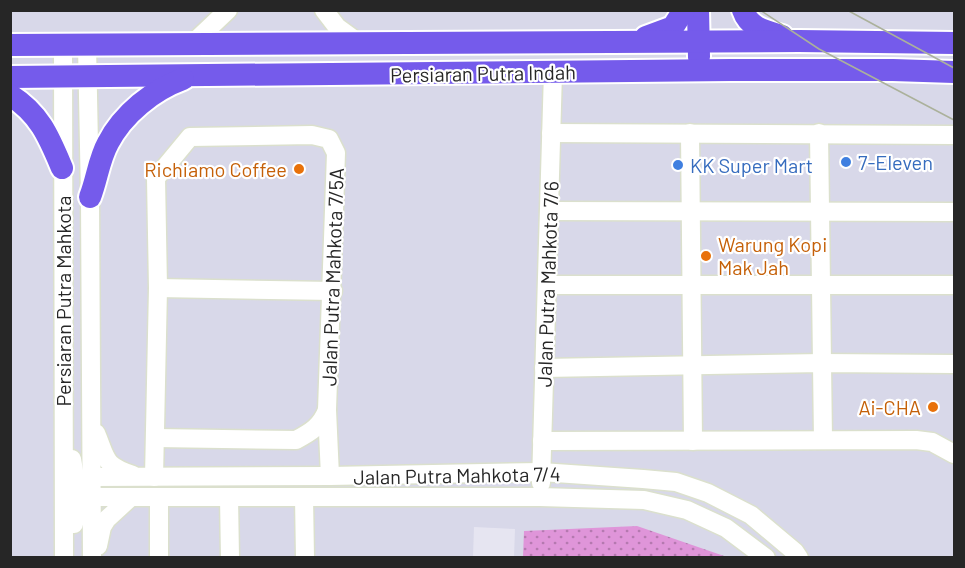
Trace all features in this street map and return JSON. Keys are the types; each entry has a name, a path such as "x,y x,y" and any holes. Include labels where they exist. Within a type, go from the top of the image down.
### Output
{"main road":[{"path":"633,42 673,27 684,10"},
{"path":"698,10 699,70"},
{"path":"730,70 731,10"},
{"path":"743,10 750,22 759,30 799,41"},
{"name":"Persiaran Putra Indah","path":"10,45 699,41 954,43"},
{"name":"Persiaran Putra Indah","path":"10,77 699,70 954,72"},
{"path":"90,197 108,142 122,123 143,102 166,85 190,76"},
{"path":"10,95 20,101 42,124 62,168"}],"street":[{"path":"191,45 228,10"},
{"path":"324,10 337,27 359,44"},
{"name":"Persiaran Putra Mahkota","path":"63,45 63,410 66,558"},
{"name":"Persiaran Putra Mahkota","path":"87,45 91,421 87,488 92,558"},
{"name":"Jalan Putra Mahkota 7/6","path":"540,497 553,72"},
{"path":"551,133 954,135"},
{"path":"690,133 693,441"},
{"path":"819,133 823,440"},
{"name":"Jalan Putra Mahkota 7/5A","path":"147,477 156,438 158,288 156,178 190,137 312,135 329,139 336,153 333,291 324,476"},
{"path":"549,211 954,212"},
{"path":"547,285 954,285"},
{"path":"158,288 333,291"},
{"path":"544,368 822,363 954,364"},
{"path":"63,410 70,432 72,461 87,488 70,554 66,558"},
{"path":"296,440 314,431 324,420 327,410"},
{"path":"91,421 104,457 111,465 147,477"},
{"path":"156,438 296,440 313,445 317,449 324,476"},
{"path":"542,441 916,440 932,442 952,450"},
{"name":"Jalan Putra Mahkota 7/4","path":"87,488 147,477 541,472 676,482 708,493 751,515 795,552 799,558"},
{"name":"Jalan Putra Mahkota 7/4","path":"87,488 131,498 540,497 644,500 687,510 726,528 766,558"},
{"path":"159,497 159,558"},
{"path":"229,497 230,558"},
{"path":"304,497 305,558"},
{"path":"92,558 107,519 131,498"}],"shaded area":[{"path":"637,526 727,557 523,557 524,531"},
{"path":"474,527 515,529 514,557 473,557"}],"tram line":[{"path":"760,10 819,49 954,120"},
{"path":"847,10 954,68"}],"place":[{"name":"7-Eleven","path":"846,162"},
{"name":"KK Super Mart","path":"678,165"},
{"name":"Richiamo Coffee","path":"299,169"},
{"name":"Warung Kopi Mak Jah","path":"706,256"},
{"name":"Ai-CHA","path":"933,407"}]}
